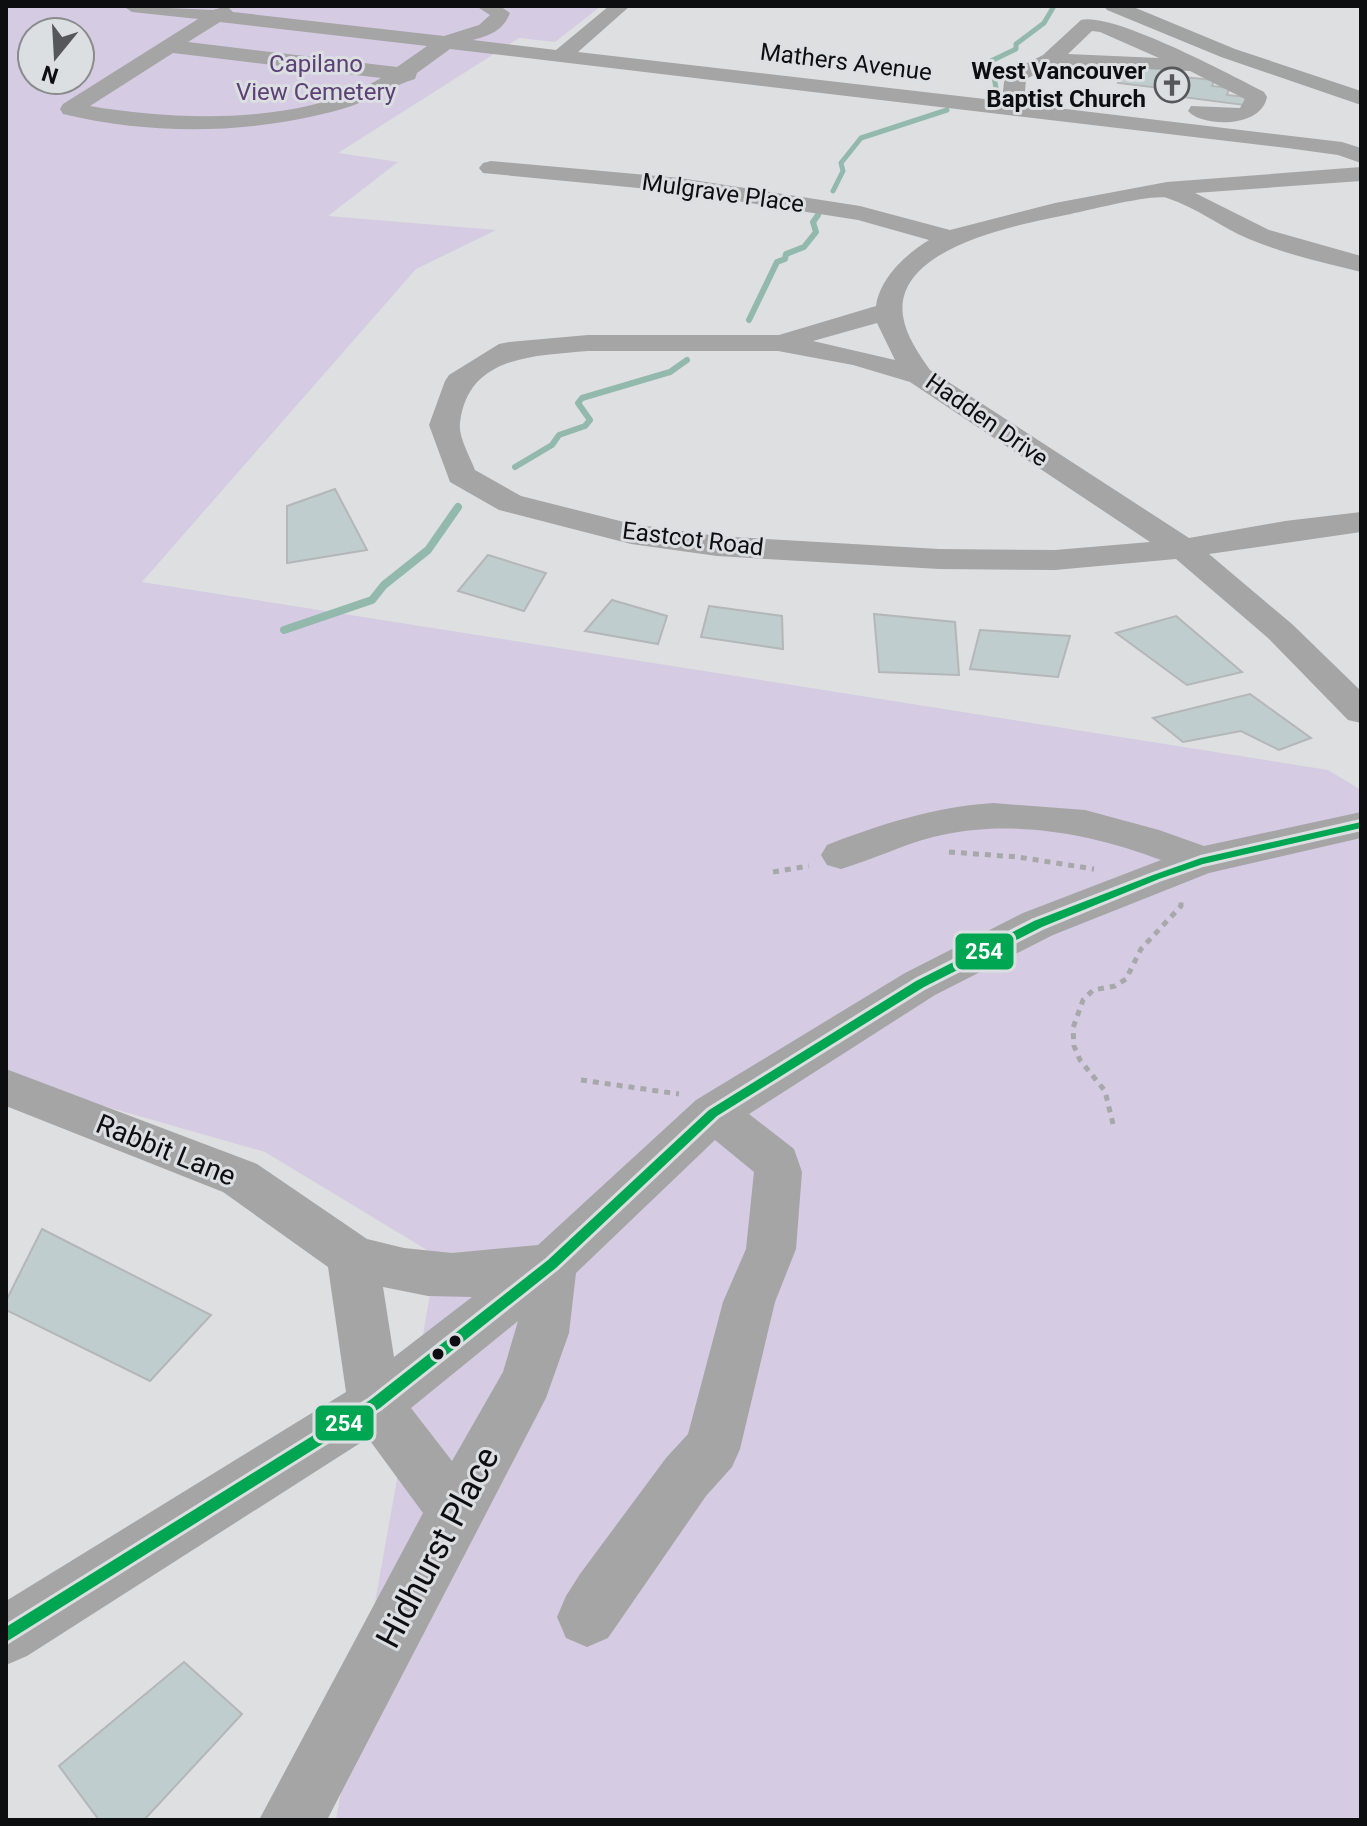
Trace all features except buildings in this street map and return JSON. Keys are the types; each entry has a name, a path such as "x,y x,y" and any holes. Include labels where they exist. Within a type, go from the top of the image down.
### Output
{"highway":[{"path":"1114,6 1228,53 1361,98"},
{"path":"1139,6 1248,46 1361,81"},
{"path":"1162,6 1219,27"}],"street":[{"name":"Mathers Avenue","path":"132,6 224,11 447,42 1013,108 1146,114 1229,124"},
{"path":"224,11 71,109 126,118 208,122 268,117 326,106 371,92 403,75 447,42 487,30 499,19 500,13 485,6"},
{"path":"562,55 621,6"},
{"path":"1013,108 1012,82 1021,70 1043,64 1088,24 1105,27 1224,79 1256,97 1254,108 1229,124"},
{"path":"168,46 403,75 433,75"},
{"path":"1050,59 1189,65"},
{"path":"326,106 329,112 360,119"},
{"path":"1229,124 1361,156"},
{"name":"Mulgrave Place","path":"491,168 680,185 860,213 951,238"},
{"path":"889,311 894,290 905,270 951,238 1067,206 1167,189 1361,174"},
{"path":"1167,189 1260,235 1361,264"},
{"name":"Eastcot Road","path":"778,343 889,311"},
{"name":"Hadden Drive","path":"889,311 898,340 920,376 1183,549 1280,631 1361,712"},
{"name":"Eastcot Road","path":"920,376 857,357 778,343 588,343 509,350 459,381 444,425 461,475 510,503 631,534 717,546 939,559 1055,560 1183,549 1285,531 1361,522"},
{"path":"827,860 935,823 966,817 1000,817 1116,828 1191,879"},
{"path":"6,1635 375,1404 552,1264 713,1113 920,984 1038,924 1361,825"},
{"name":"Rabbit Lane","path":"6,1087 240,1178 352,1256 395,1270 453,1276 504,1273 552,1264"},
{"path":"587,1617 603,1590 678,1492 694,1463 712,1449 749,1302 771,1249 778,1172 777,1163 733,1128"},
{"path":"352,1256 375,1404 455,1510"},
{"name":"Hidhurst Place","path":"292,1820 455,1510 527,1381 543,1333 552,1264"}],"path":[{"path":"936,851 1018,857 1102,870"},
{"path":"773,872 827,860"},
{"path":"1113,1124 1105,1091 1080,1060 1074,1046 1073,1028 1083,1000 1093,990 1115,986 1126,979 1141,949 1181,906 1191,879"},
{"path":"581,1080 688,1095"}],"green space":[{"name":"Capilano View Cemetery","path":"6,6 601,6 555,42 519,38 338,153 398,162 328,216 496,230 416,269 142,582 1328,770 1361,790 1361,1820 336,1820 437,1256 265,1152 6,1078"}],"waterway":[{"path":"988,98 996,88 991,61 1016,49 1016,44 1044,23 1054,6"},
{"path":"833,191 843,171 841,163 861,138 947,110"},
{"path":"749,320 777,262 785,259 786,254 804,247 816,232 813,222 818,215"},
{"path":"515,467 552,445 559,435 585,426 590,420 578,403 582,398 670,372 687,360"},
{"path":"284,630 372,600 384,585 428,550 458,507"}],"transit line":[{"name":"254","path":"6,1635 375,1404 552,1264 713,1113 920,984 1038,924 1156,877 1201,861 1361,825"}],"place":[{"name":"West Vancouver Baptist Church","path":"1172,85"}]}
